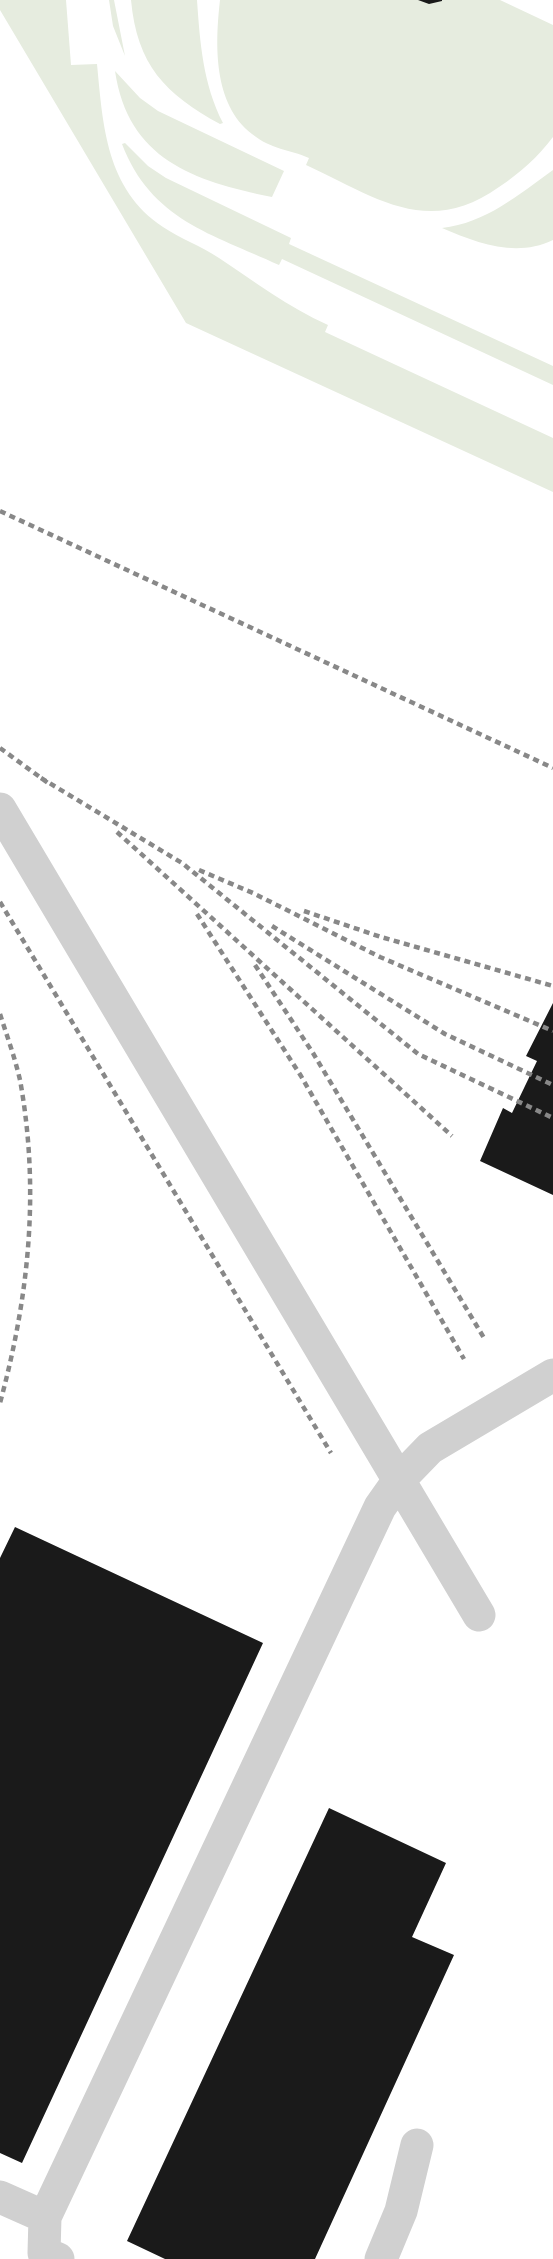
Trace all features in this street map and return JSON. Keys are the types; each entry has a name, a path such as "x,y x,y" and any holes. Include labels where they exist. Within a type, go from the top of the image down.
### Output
{"lane":[{"path":"0,809 479,1615"},
{"path":"58,2259 44,2253 45,2217 380,1507 399,1480 430,1448 553,1374"},
{"path":"381,2259 401,2211 417,2145"},
{"path":"0,2197 45,2217"}],"shaded area":[{"path":"0,0 66,0 71,65 97,64 105,133 111,155 129,194 144,212 163,227 212,254 285,302 328,325 325,332 553,438 553,492 186,323 0,10"},
{"path":"109,0 114,0 125,56 113,26"},
{"path":"131,0 197,0 201,48 207,78 223,123 220,124 184,101 157,75 140,43"},
{"path":"220,0 500,0 553,25 553,137 521,170 499,187 473,202 449,210 425,211 402,207 379,199 306,165 309,158 259,139 239,121 223,90 220,72 217,35"},
{"path":"115,71 140,98 158,111 284,171 272,197 216,183 169,161 150,145 134,126 122,101"},
{"path":"125,143 148,166 166,178 291,238 289,244 553,366 553,385 282,259 279,265 186,221 167,208 149,191 134,170 122,144"},
{"path":"553,170 553,240 525,248 511,248 469,239 442,228 458,225 487,214"}],"building":[{"path":"418,0 442,0 442,1 429,4"},
{"path":"553,1003 553,1195 480,1161 503,1108 512,1113 537,1061 526,1056"},
{"path":"15,1527 263,1643 22,2163 0,2153 0,1558"},
{"path":"329,1808 446,1863 412,1937 454,1955 315,2259 165,2259 127,2241"}],"railway":[{"path":"0,511 553,768"},
{"path":"0,748 48,783"},
{"path":"41,778 182,863 418,1054 553,1118"},
{"path":"117,832 452,1136"},
{"path":"199,870 253,893 380,957 553,1031"},
{"path":"0,902 331,1453"},
{"path":"304,911 381,937 553,986"},
{"path":"197,914 301,1076 464,1359"},
{"path":"272,926 445,1034 553,1085"},
{"path":"255,965 313,1053 484,1338"},
{"path":"0,1014 20,1080 26,1121 30,1202 24,1283 18,1323 0,1403"}]}
